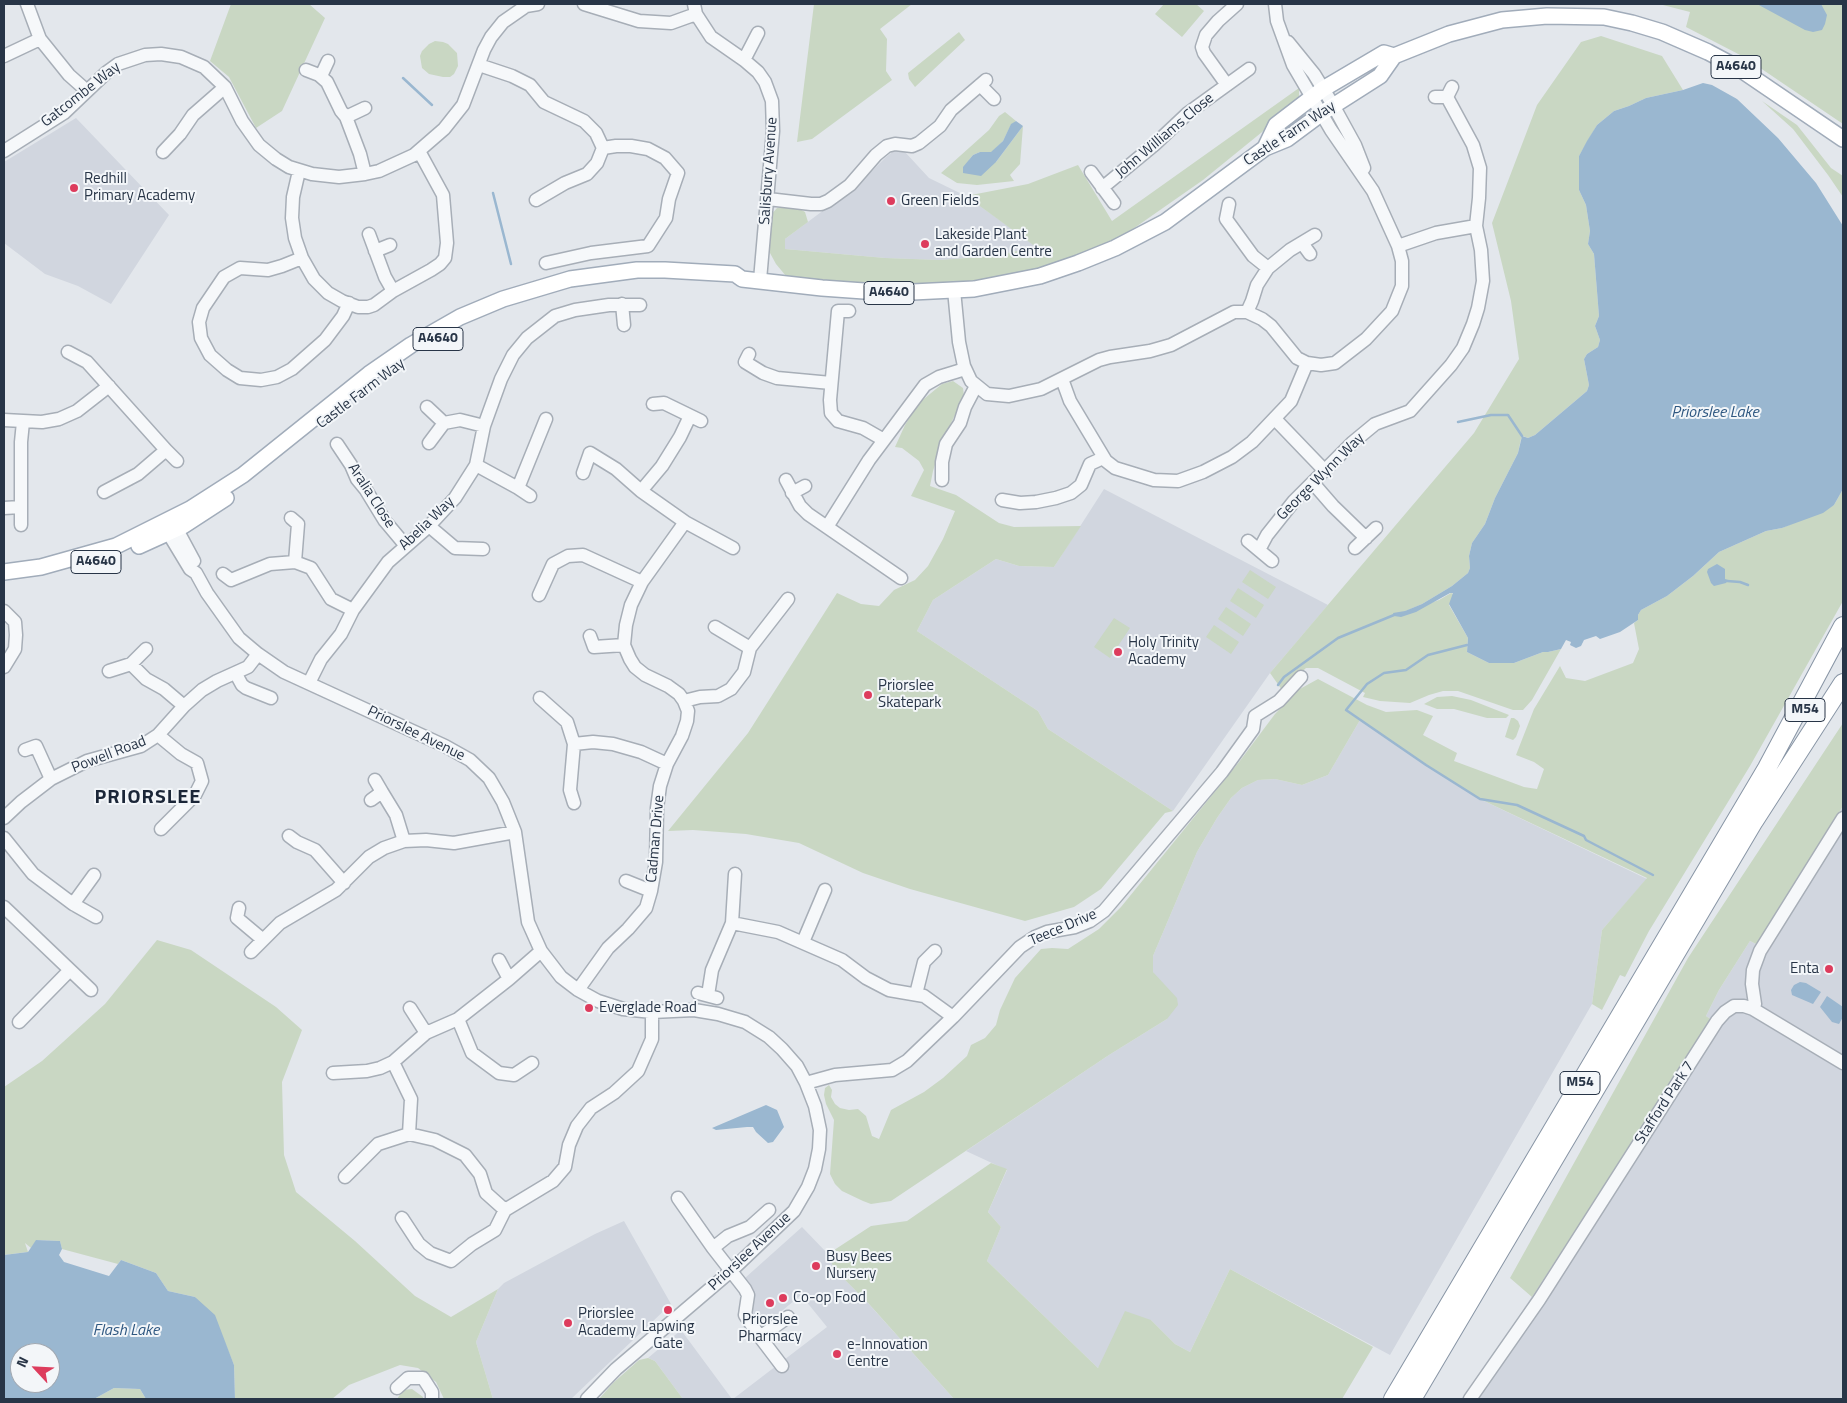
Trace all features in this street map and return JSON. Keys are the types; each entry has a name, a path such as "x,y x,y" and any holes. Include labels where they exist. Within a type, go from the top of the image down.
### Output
{"highway":[{"path":"1767,768 1843,626"},
{"name":"M54","path":"1393,1399 1767,768 1843,653"},
{"name":"M54","path":"1412,1399 1754,821 1843,683"},
{"path":"1754,821 1802,759 1843,701"}],"main road":[{"name":"Castle Farm Way","path":"4,580 42,575 96,562 114,556 170,526 197,505 244,475 369,374 435,330 494,302 570,279 637,270 735,274 742,279 822,288 892,293 974,289 1040,276 1116,248 1165,222 1267,144 1287,139 1322,101 1384,53 1392,58 1449,34 1502,20 1547,16 1604,18 1632,23 1662,32 1708,52 1740,69 1843,140"},
{"name":"Castle Farm Way","path":"4,572 41,567 86,556 170,526"}],"street":[{"path":"27,4 40,39 69,75 86,91"},
{"path":"584,4 639,21 671,24 695,9"},
{"name":"John Williams Close","path":"1228,85 1204,53 1202,47 1206,35 1237,4"},
{"path":"954,290 959,342 964,369 976,386 987,394 1009,396 1041,389 1104,359 1150,352 1171,345 1234,312 1247,312 1262,319 1271,326 1297,358 1307,363 1335,363 1366,339 1392,311 1402,286 1402,261 1398,246 1373,191 1322,101 1293,65 1277,21 1275,4"},
{"name":"Gatcombe Way","path":"4,151 64,113 86,91 118,64 145,55 161,54 181,57 204,67 225,87 242,121 259,145 276,160 298,171 332,177 366,174 391,167 419,151 435,138 458,111 470,89 491,37 503,22 530,5"},
{"name":"Salisbury Avenue","path":"695,9 711,37 758,72 765,82 772,101 773,131 760,280"},
{"path":"744,60 758,33"},
{"path":"4,56 40,39"},
{"path":"321,76 328,62"},
{"path":"479,65 512,76 530,85 544,102 584,121 596,133 603,148"},
{"name":"John Williams Close","path":"1102,188 1154,145 1188,113 1249,69"},
{"path":"306,70 321,76 327,82 346,117 366,174"},
{"path":"768,199 811,204 821,204 828,201 850,185 876,155 887,146 895,144 912,146 919,143 940,126 951,110 983,83 994,100"},
{"path":"162,152 180,134 193,115 225,87"},
{"name":"George Wynn Way","path":"1259,550 1266,535 1282,515 1352,443 1375,424 1410,411 1451,365 1463,348 1478,308 1483,280 1481,250 1476,226 1480,168 1473,144 1445,93"},
{"path":"346,117 365,108"},
{"path":"546,263 591,253 648,246 666,218 669,200 678,173 664,158 648,149 631,146 603,148"},
{"path":"536,200 565,183 587,174 603,148"},
{"path":"298,171 293,197 292,218 295,238 302,258 322,288 335,297 358,307 368,307 440,264 444,258 446,251 443,195 419,151"},
{"name":"John Williams Close","path":"1090,172 1114,203"},
{"path":"1229,204 1226,218 1253,256 1268,268"},
{"path":"1398,246 1436,233 1476,226"},
{"path":"369,234 385,278 393,291"},
{"path":"1247,312 1257,285 1268,268 1290,250 1315,236"},
{"path":"1302,243 1310,254"},
{"path":"375,251 390,245"},
{"path":"302,258 287,265 268,270 240,268 224,277 203,308 199,322 201,338 210,355 227,370 240,378 261,380 277,377 297,366 325,340 343,316 349,303"},
{"path":"622,304 624,325"},
{"name":"Abelia Way","path":"309,683 322,659 341,634 354,610 388,562 429,526 456,498 476,465 484,426 500,379 513,355 526,338 555,316 576,310 622,304 640,305"},
{"path":"837,311 831,383 831,413 838,421 863,428 884,440"},
{"path":"68,352 87,362 177,461"},
{"path":"744,362 763,374 777,378 831,383"},
{"path":"1062,379 1070,401 1103,458 1115,468 1128,473 1154,480 1178,481 1202,472 1232,457 1252,442 1291,401 1307,363"},
{"path":"826,528 869,460 925,385 939,377 964,369"},
{"path":"4,420 23,422 51,421 68,416 86,405 109,386"},
{"path":"942,480 942,462 946,444 960,423 965,407 976,386"},
{"path":"641,491 662,466 680,437 695,418 664,403 653,404"},
{"path":"427,407 444,422"},
{"path":"1275,419 1325,471"},
{"path":"429,443 444,422 460,420 484,426"},
{"path":"518,488 546,420"},
{"path":"21,525 21,442 23,422"},
{"name":"Aralia Close","path":"337,444 351,465 357,479 385,521 406,546"},
{"path":"104,492 138,474 166,450"},
{"path":"583,473 590,453 616,469 641,491 685,522 733,548"},
{"path":"1002,500 1016,502 1056,498 1071,493 1081,485 1090,464 1103,458"},
{"path":"476,465 530,496"},
{"path":"786,480 800,506 808,514 901,578"},
{"path":"1313,483 1333,506 1366,538"},
{"path":"792,493 805,486"},
{"path":"1016,502 1017,489"},
{"path":"4,508 21,508"},
{"path":"292,518 298,524 295,562"},
{"path":"685,522 642,582 626,624 624,645 635,667 645,675 668,686 679,694 684,701 700,697 718,696 731,689 744,672 750,648 789,604"},
{"name":"Priorslee Avenue","path":"170,526 196,566 196,573 207,593 239,638 258,654 284,672 445,746 470,760 489,778 503,802 515,832 528,922 541,951 561,977 578,990 598,1001 623,1009 652,1012 694,1010 746,1022 769,1037 782,1050 796,1066 806,1083 815,1106 820,1130 819,1148 815,1169 808,1188 794,1211 731,1271 616,1369 587,1399"},
{"path":"429,526 455,548 483,549"},
{"path":"1355,548 1376,528"},
{"path":"1248,540 1272,561"},
{"path":"539,595 552,564 568,556 583,555 642,582"},
{"path":"228,580 270,564 295,562 311,568 331,599 354,610"},
{"path":"4,610 14,622 16,635 15,649 4,667"},
{"path":"715,627 750,648"},
{"path":"591,647 624,645"},
{"path":"109,672 132,664 146,649"},
{"name":"Powell Road","path":"4,818 51,779 87,761 141,746 158,735 184,706 210,686 248,667 258,654"},
{"path":"132,664 146,679 164,689 184,706"},
{"path":"236,674 242,685 246,688 271,698"},
{"name":"Teece Drive","path":"806,1083 835,1075 892,1070 907,1061 1020,947 1047,932 1090,921 1104,911 1222,772 1254,729 1256,716 1279,701 1301,677"},
{"path":"540,698 567,722 574,744 570,790 574,804"},
{"name":"Cadman Drive","path":"578,990 608,948 646,908 656,862 657,808 660,786 667,764 682,736 687,721 688,710 684,701"},
{"path":"158,735 181,754 197,763 202,780 195,795 161,829"},
{"path":"574,744 593,742 613,744 641,752 667,764"},
{"path":"32,744 51,779"},
{"path":"375,780 396,814 404,841"},
{"path":"371,800 382,792"},
{"path":"1843,818 1760,951 1753,970 1752,984 1755,1004 1753,1008 1843,1063"},
{"path":"251,952 280,923 330,895 369,857 384,848 404,841 426,840 454,843 515,832"},
{"path":"289,836 315,850 344,883"},
{"path":"4,838 33,874 73,904 96,917"},
{"path":"708,996 712,970 732,923 736,874"},
{"path":"73,904 94,875"},
{"path":"626,881 651,891"},
{"path":"803,942 825,890"},
{"path":"5,911 92,990"},
{"path":"234,915 262,939"},
{"path":"732,923 778,932 803,942 842,960 866,978 889,990 924,996 953,1016"},
{"path":"333,1073 367,1072 393,1062 426,1033 458,1019 541,951"},
{"path":"916,994 924,962 936,951"},
{"path":"499,960 509,979"},
{"path":"19,1022 70,970"},
{"name":"Stafford Park 7","path":"1470,1399 1539,1300 1717,1021 1734,1006 1753,1008"},
{"path":"410,1008 426,1033"},
{"path":"402,1218 419,1244 430,1252 451,1261 472,1244 495,1230 505,1210 553,1180 565,1167 569,1145 577,1126 592,1108 614,1093 638,1071 652,1039 652,1012"},
{"path":"458,1019 472,1053 499,1073 514,1075 532,1063"},
{"path":"393,1062 410,1099 409,1134"},
{"path":"345,1177 378,1144 409,1134 434,1140 465,1155 480,1174 486,1193 505,1210"},
{"path":"678,1198 745,1289 748,1295 745,1315 782,1366"},
{"path":"714,1248 728,1236 750,1227 769,1210"},
{"path":"760,1338 788,1317"},
{"path":"397,1388 408,1378 423,1378 432,1392 432,1399"}],"shaded area":[{"name":"Redhill Primary Academy","path":"76,118 169,215 111,304 78,286 45,274 4,243 4,162"},
{"path":"896,149 905,152 929,178 966,196 1037,247 993,256 940,260 885,258 785,249 785,239 860,183"},
{"name":"Holy Trinity Academy","path":"1104,489 1328,605 1270,673 1173,811 1048,729 1038,711 917,631 933,600 996,559 1019,566 1054,567"},
{"path":"1360,720 1480,799 1647,879 1602,930 1592,1004 1390,1355 1230,1269 1190,1352 1175,1344 1151,1320 1098,1368 987,1261 1001,1227 988,1212 1007,1170 966,1151 1109,1055 1167,1019 1153,972 1153,956 1197,852 1217,818 1231,798 1242,788 1258,780 1275,779 1302,785 1328,775"},
{"path":"1843,806 1843,1399 1465,1399 1712,1020 1706,1016 1719,990 1750,941 1758,945"},
{"name":"Priorslee Academy","path":"624,1221 671,1304 571,1399 493,1399 476,1342 498,1289 504,1283 595,1234"},
{"path":"802,1227 828,1254 834,1269 867,1302 954,1399 733,1399 827,1327 801,1295 759,1330 751,1315 751,1289 749,1282 745,1278"},
{"path":"681,1330 732,1399 683,1399 655,1361 648,1358"}],"green space":[{"path":"231,4 309,4 325,18 282,111 256,128 229,77 210,61"},
{"path":"814,4 912,4 880,29 887,39 886,71 892,80 812,139 797,142"},
{"path":"1164,4 1196,4 1204,11 1182,37 1155,14"},
{"path":"1659,4 1843,4 1843,124 1744,57 1686,27 1690,12"},
{"path":"959,32 965,40 915,87 909,79 908,73"},
{"path":"1601,36 1662,56 1683,90 1646,98 1614,111 1597,125 1579,156 1579,190 1586,205 1590,231 1588,244 1594,254 1599,316 1595,326 1600,340 1598,347 1587,354 1584,359 1589,385 1587,391 1535,435 1528,438 1523,436 1521,439 1518,453 1495,498 1485,524 1472,543 1468,573 1452,586 1422,604 1394,616 1439,600 1451,593 1454,594 1449,605 1468,638 1467,652 1489,663 1514,663 1543,652 1561,649 1532,700 1523,710 1513,710 1458,691 1443,691 1410,703 1380,701 1363,697 1365,693 1318,668 1306,668 1282,690 1270,673 1474,433 1519,359 1511,301 1492,223 1537,105 1581,42"},
{"path":"435,41 448,44 457,53 458,66 450,77 429,74 422,68 420,56 422,51"},
{"path":"1299,88 1299,102 1203,180 1130,231 1061,265 994,279 940,285 882,287 786,276 770,253 770,216 777,208 796,207 805,212 808,222 785,239 785,249 885,258 940,260 993,256 1036,247 966,196 1028,184 1078,165 1112,221"},
{"path":"1762,101 1797,125 1831,168 1843,176 1843,197 1793,129"},
{"path":"1005,112 1016,121 1011,125 1003,141 991,153 980,152 973,155 969,160 996,162 1023,126 1020,164 1010,175 1014,181 977,185 957,183 941,173 989,130 999,116"},
{"path":"953,381 963,388 964,396 943,440 930,486 956,495 999,523 1014,527 1081,526 1054,567 1019,566 996,559 933,600 917,631 1038,711 1048,729 1173,811 1165,813 1101,889 1074,907 1025,921 910,889 863,873 799,843 746,834 693,830 668,831 748,733 837,593 861,604 879,606 894,590 915,580 928,566 943,539 955,511 911,496 924,470 919,461 902,448 895,447 905,425 919,403 942,384"},
{"path":"1843,489 1843,601 1750,766 1649,931 1625,977 1620,975 1602,1010 1592,1004 1602,930 1647,878 1480,799 1360,720 1328,775 1302,785 1275,779 1258,780 1242,788 1231,798 1217,818 1197,852 1153,956 1153,972 1177,998 1178,1005 1167,1019 1109,1055 891,1201 871,1204 842,1191 835,1184 830,1174 834,1120 826,1104 825,1088 829,1085 832,1090 831,1097 840,1108 858,1109 866,1116 872,1136 879,1139 891,1110 924,1092 943,1078 967,1056 971,1045 985,1038 996,1025 1000,1010 1015,978 1041,949 1068,949 1099,929 1121,907 1239,762 1275,714 1298,690 1318,679 1367,705 1386,712 1417,710 1433,716 1423,735 1457,753 1454,761 1524,787 1537,789 1544,769 1534,762 1516,755 1534,709 1560,666 1566,678 1585,681 1633,663 1639,649 1634,623 1638,620 1641,610 1667,596 1693,576 1719,552 1766,531 1782,528 1834,505"},
{"path":"1250,570 1276,587 1268,599 1242,582"},
{"path":"1238,588 1264,605 1256,618 1230,601"},
{"path":"1226,607 1251,624 1243,636 1218,619"},
{"path":"1114,618 1130,628 1110,658 1094,647"},
{"path":"1214,625 1239,642 1231,654 1206,637"},
{"path":"1452,696 1471,700 1509,715 1506,718 1487,718 1454,709 1437,709 1424,704 1437,697"},
{"path":"1511,718 1518,721 1520,726 1513,740 1505,737"},
{"path":"1843,723 1843,806 1758,945 1750,941 1719,990 1706,1016 1712,1020 1532,1297 1510,1278 1688,958"},
{"path":"157,940 191,950 276,1007 302,1030 282,1082 284,1155 296,1192 355,1241 415,1296 451,1317 498,1289 476,1342 493,1399 444,1399 436,1382 418,1368 400,1365 349,1385 332,1399 235,1399 234,1365 225,1343 195,1297 168,1291 156,1273 121,1260 118,1264 62,1249 60,1241 37,1240 31,1248 25,1243 28,1252 4,1255 4,1087 42,1061 105,1004"},
{"path":"991,1163 1007,1169 988,1212 1001,1227 987,1261 1098,1368 1125,1311 1151,1320 1175,1344 1190,1352 1230,1269 1373,1347 1342,1399 954,1399 869,1304 834,1269 828,1254 871,1226 907,1221"},
{"path":"648,1358 655,1361 683,1399 599,1399 613,1383 639,1360"},
{"path":"114,1388 140,1389 146,1399 94,1399"},
{"path":"412,1389 423,1399 397,1399 403,1390"}],"water":[{"path":"1757,4 1821,4 1827,15 1825,24 1822,30 1813,32 1805,30"},
{"name":"Priorslee Lake","path":"1703,83 1712,85 1737,99 1778,138 1816,183 1843,226 1843,489 1834,505 1823,513 1782,528 1766,531 1719,552 1693,576 1667,596 1641,610 1638,620 1620,632 1600,639 1596,636 1584,640 1581,646 1576,648 1570,645 1571,642 1566,640 1561,649 1543,652 1514,663 1489,663 1467,652 1468,638 1449,604 1453,593 1416,612 1401,617 1394,616 1393,613 1405,611 1422,604 1452,586 1468,573 1472,543 1485,524 1495,498 1518,453 1522,436 1528,438 1535,435 1587,391 1589,385 1584,359 1587,354 1598,347 1600,340 1595,326 1599,316 1594,254 1588,244 1590,231 1586,205 1579,190 1579,156 1587,141 1597,125 1614,111 1646,98 1683,90"},
{"path":"1016,121 1023,126 996,162 981,176 963,173 963,167 973,155 980,152 991,152 1003,141 1011,124"},
{"path":"1717,564 1725,569 1725,579 1728,580 1726,583 1714,586 1707,572 1708,569"},
{"path":"1800,982 1806,983 1821,992 1813,1004 1792,995 1791,990 1794,985"},
{"path":"1827,996 1843,1007 1843,1017 1839,1024 1832,1022 1820,1007"},
{"path":"766,1105 777,1110 784,1127 773,1142 768,1143 753,1127 716,1130 712,1128"},
{"name":"Flash Lake","path":"36,1240 60,1241 62,1249 59,1255 64,1262 109,1276 121,1260 156,1273 168,1291 195,1297 215,1315 234,1365 235,1399 146,1399 140,1389 114,1388 94,1399 4,1399 4,1255 28,1252"}],"waterway":[{"path":"403,78 432,105"},
{"path":"493,193 511,264"},
{"path":"1458,422 1491,415 1508,415 1522,436"},
{"path":"1727,581 1748,585"},
{"path":"1278,685 1284,677 1338,638 1394,615"},
{"path":"1467,645 1428,655 1406,670 1384,673 1367,684 1346,710 1426,765 1480,799 1517,805 1584,836 1586,840 1653,875"}],"place":[{"name":"Redhill Primary Academy","path":"74,188"},
{"name":"Green Fields","path":"891,201"},
{"name":"Lakeside Plant and Garden Centre","path":"925,244"},
{"name":"Holy Trinity Academy","path":"1118,652"},
{"name":"Priorslee Skatepark","path":"868,695"},
{"name":"Enta","path":"1829,969"},
{"name":"Everglade Road","path":"589,1008"},
{"name":"Busy Bees Nursery","path":"816,1266"},
{"name":"Co-op Food","path":"783,1298"},
{"name":"Priorslee Pharmacy","path":"770,1303"},
{"name":"Lapwing Gate","path":"668,1310"},
{"name":"Priorslee Academy","path":"568,1323"},
{"name":"e-Innovation Centre","path":"837,1354"}],"district":[{"name":"PRIORSLEE","path":"148,798"}]}
